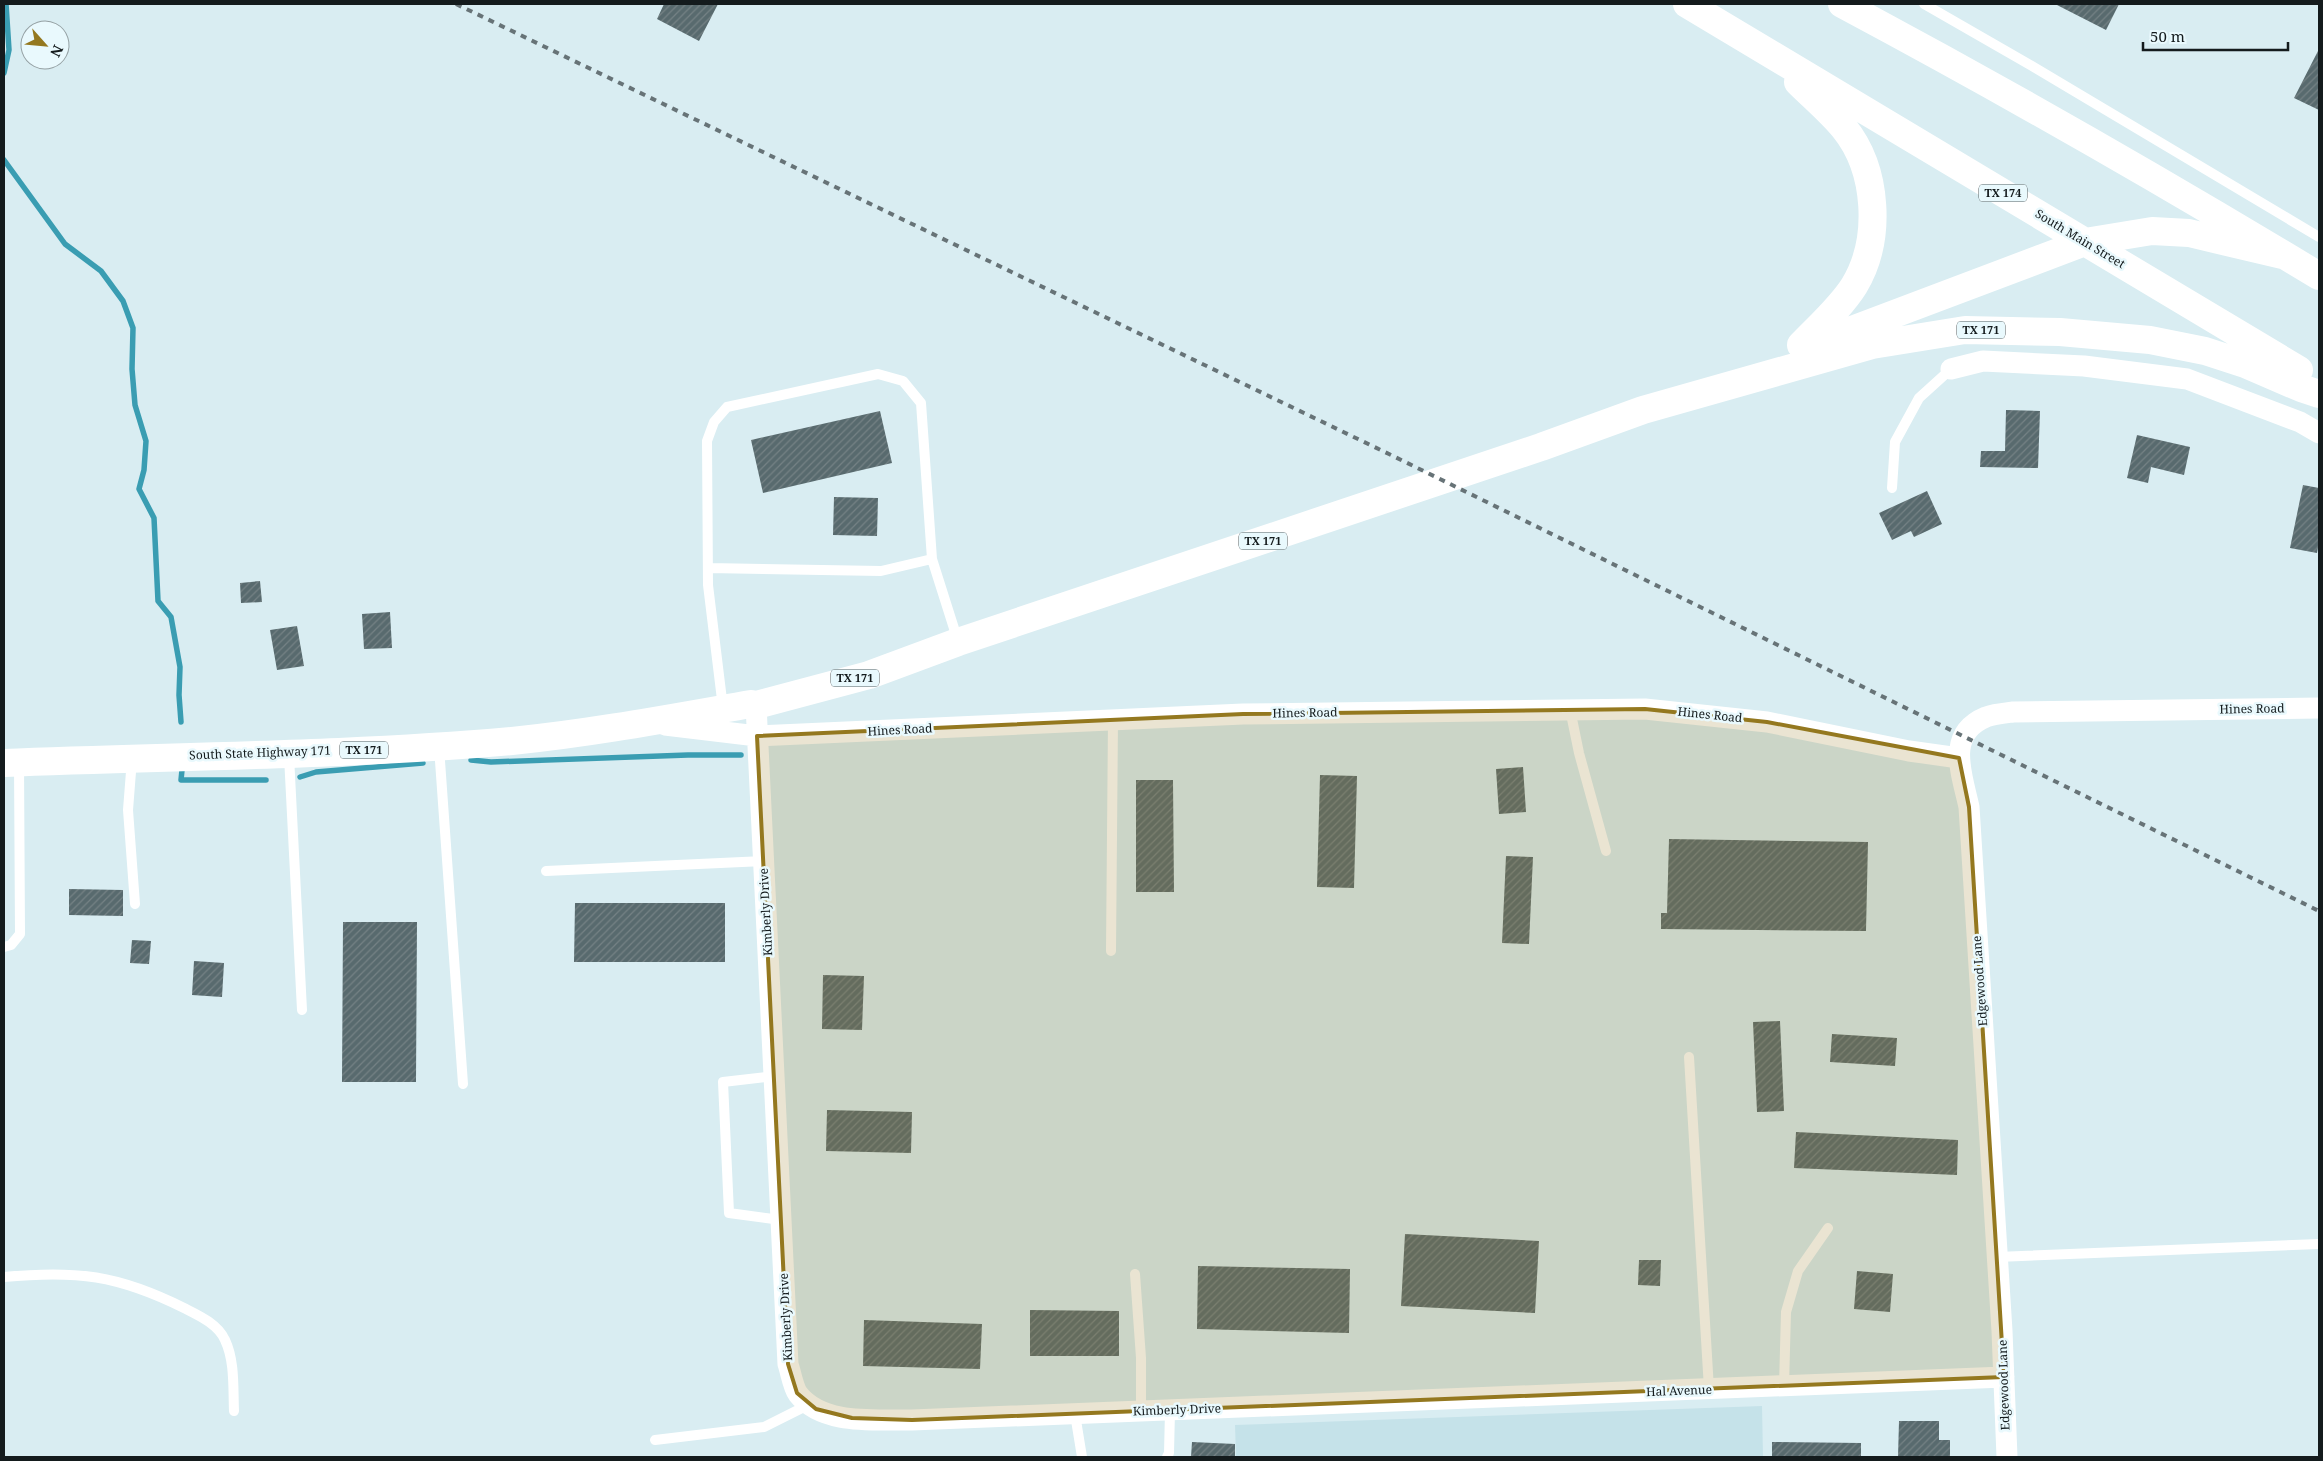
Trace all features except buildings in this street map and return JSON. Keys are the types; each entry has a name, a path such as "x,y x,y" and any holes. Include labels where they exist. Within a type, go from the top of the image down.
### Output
{"main road":[{"path":"1842,4 1996,87 2286,256"},
{"name":"South Main Street","path":"1692,5 2319,382"},
{"path":"1771,54 1844,128 1854,144 1863,160 1870,191 1872,216 1866,262 1854,285 1842,304 1794,351"},
{"name":"TX 171","path":"1643,410 1702,383 1794,351 2085,242 2152,231 2189,233 2286,256 2319,276"},
{"name":"TX 171","path":"722,720 750,704 756,705 869,674 958,642 1532,451 1643,410 1872,345 1965,330 2060,332 2150,340 2205,351 2245,364 2319,394"},
{"name":"South State Highway 171","path":"12,763 439,746 513,740 648,723 722,720"}],"street":[{"path":"1952,369 1982,361 1992,361 2084,366 2186,379 2300,422 2319,433"},
{"name":"Kimberly Drive","path":"756,705 788,1364 797,1393 816,1410 852,1418 912,1420 1355,1404"},
{"name":"Hines Road","path":"722,720 758,736 1243,714 1570,708 1645,709 1717,715 1767,722 1909,751 1959,758"},
{"name":"Hines Road","path":"2185,711 2319,708"},
{"name":"Edgewood Lane","path":"2007,1457 1997,1258 1968,807 1959,758 1962,735 1972,725 1986,717 2013,712 2185,711"},
{"name":"Hal Avenue","path":"1355,1404 2004,1377"}],"lane":[{"path":"1924,4 2319,237"},
{"path":"1892,488 1895,442 1919,398 1952,369"},
{"path":"722,720 708,568 707,441 714,422 727,407 878,374 903,381 921,403 932,559 958,642"},
{"path":"708,568 881,571 932,559"},
{"path":"1570,708 1606,851"},
{"path":"1111,951 1113,720"},
{"path":"439,746 463,1084"},
{"path":"289,752 302,1010"},
{"path":"132,758 128,810 135,904"},
{"path":"4,947 11,945 20,934 12,763"},
{"path":"546,871 764,862"},
{"path":"1689,1057 1709,1389"},
{"path":"774,1076 723,1082 730,1213 781,1220"},
{"path":"1784,1386 1786,1312 1798,1271 1828,1228"},
{"path":"1997,1258 2319,1244"},
{"path":"4,1277 36,1274 103,1277 153,1293 190,1311 216,1327 224,1339 231,1358 234,1411"},
{"path":"1135,1274 1141,1358 1141,1412"},
{"path":"655,1440 764,1427 810,1404"},
{"path":"1167,1457 1169,1453 1170,1410"},
{"path":"1074,1414 1082,1457"}],"highlighted area":[{"path":"1645,709 1767,722 1959,758 1969,807 2004,1377 912,1420 852,1418 816,1409 797,1393 788,1364 757,736 1243,714"}],"shaded area":[{"path":"1762,1406 1763,1457 1236,1457 1235,1425"}],"waterway":[{"path":"4,73 9,50 6,4"},
{"path":"4,160 65,244 101,271 123,301 133,328 132,369 135,405 146,441 144,470 139,489 154,518 158,601 171,617 180,667 179,695 181,722"},
{"path":"471,760 491,762 741,755"},
{"path":"300,777 316,772 423,763"},
{"path":"182,770 181,780 266,780"}],"railway":[{"path":"456,4 1389,454 2319,911"}]}
